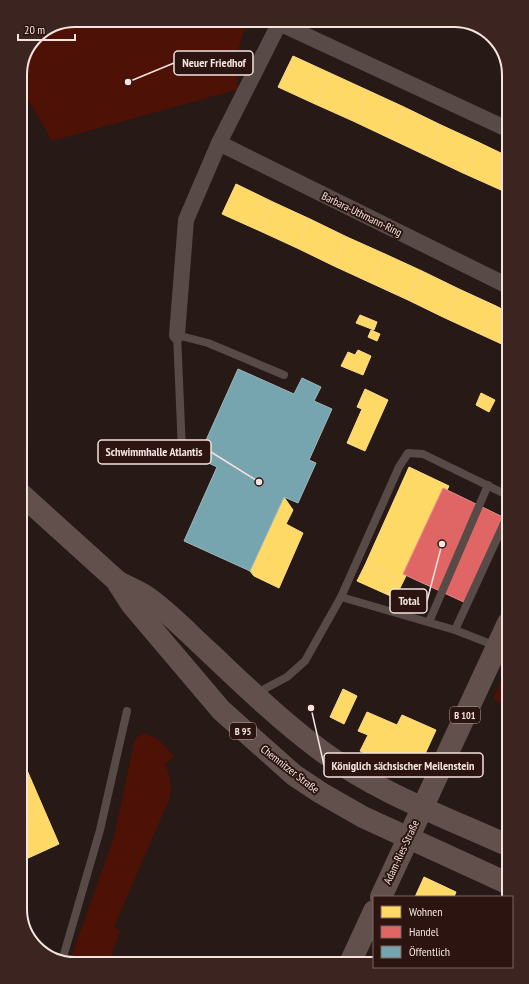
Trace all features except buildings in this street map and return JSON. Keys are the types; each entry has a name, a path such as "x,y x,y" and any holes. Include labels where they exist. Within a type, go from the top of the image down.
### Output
{"main road":[{"name":"Chemnitzer Straße","path":"27,500 116,580 144,595 169,615 254,694 316,747 354,773 422,808"},
{"name":"Chemnitzer Straße","path":"116,580 132,605 192,677 221,710 259,745 294,775 321,793 408,839"},
{"name":"B 101","path":"422,808 502,634"},
{"name":"Adam-Ries-Straße","path":"381,896 422,808"},
{"name":"B 95","path":"422,808 502,843"},
{"name":"B 95","path":"408,839 502,881"},
{"path":"353,957 373,913"}],"street":[{"path":"177,335 186,220 219,143 277,27"},
{"path":"291,27 502,127"},
{"name":"Barbara-Uthmann-Ring","path":"219,143 502,283"}],"lane":[{"path":"182,450 177,335 208,343 284,375"},
{"path":"254,694 287,677 305,661 341,597 399,467 408,453 423,454 502,493"},
{"path":"429,622 488,485"},
{"path":"455,630 502,528"},
{"path":"341,597 455,630 496,646"},
{"path":"64,956 100,830 127,711"}],"shaded area":[{"path":"74,27 246,27 242,37 236,63 239,89 52,141 27,97 27,71 32,53 43,39 51,33 65,28"},
{"path":"502,681 502,703 493,699"},
{"path":"144,733 158,739 174,756 165,764 171,790 169,800 114,927 120,931 111,957 77,957 72,955 114,837 134,743 137,737"}],"place":[{"name":"Neuer Friedhof","path":"128,82"},
{"name":"Schwimmhalle Atlantis","path":"259,482"},
{"name":"Total","path":"442,544"},
{"name":"Königlich sächsischer Meilenstein","path":"311,708"}]}
